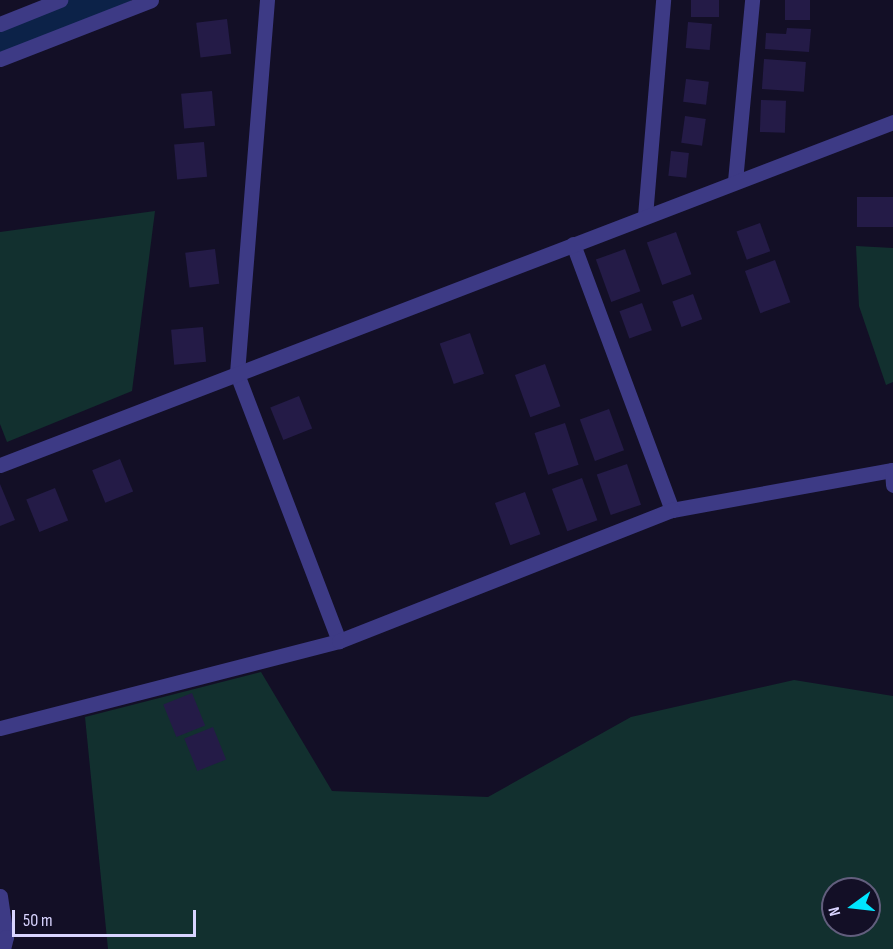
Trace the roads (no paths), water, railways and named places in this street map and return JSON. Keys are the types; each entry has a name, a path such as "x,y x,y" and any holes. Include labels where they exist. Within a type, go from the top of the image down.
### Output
{"street":[{"path":"0,24 60,0"},
{"path":"0,59 151,0"},
{"path":"267,0 237,374 339,641"},
{"path":"645,216 663,0"},
{"path":"735,182 752,0"},
{"path":"2,460 237,374 893,122"},
{"path":"573,244 672,510"},
{"path":"0,728 339,641 672,510 892,470 893,485"},
{"path":"0,896 6,937 3,949"}],"waterway":[{"path":"0,42 109,0"}]}
